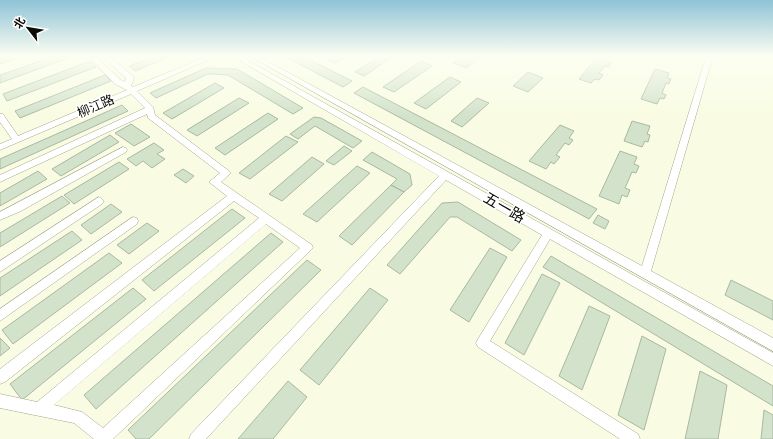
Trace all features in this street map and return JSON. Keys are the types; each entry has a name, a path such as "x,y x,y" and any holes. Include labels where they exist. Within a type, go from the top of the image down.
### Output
{"street":[{"path":"0,401 77,417 103,438 308,248 214,182 226,173 151,116 150,109 130,89 118,82 112,76"},
{"path":"128,76 130,78 130,89"},
{"name":"柳江路","path":"130,89 157,76"},
{"name":"柳江路","path":"0,147 15,137 161,76"},
{"name":"五一路","path":"272,76 773,360"},
{"name":"五一路","path":"290,76 465,172 773,345"},
{"path":"645,274 704,76"},
{"path":"0,179 150,109"},
{"path":"0,116 15,137"},
{"name":"柳江路","path":"0,140 15,137"},
{"path":"0,216 18,208 123,150"},
{"path":"457,181 465,172"},
{"path":"196,439 446,174"},
{"path":"0,377 234,196"},
{"path":"0,267 99,201"},
{"path":"39,409 266,218"},
{"path":"0,316 133,221"},
{"path":"548,234 482,344 634,439"}],"building":[{"path":"0,76 18,76 0,83"},
{"path":"49,76 71,76 7,101 3,94"},
{"path":"101,76 106,76 111,81 20,118 15,111"},
{"path":"187,76 203,76 156,98 150,93"},
{"path":"230,76 250,76 303,108 293,114"},
{"path":"323,76 343,76 352,81 343,87"},
{"path":"398,76 417,76 394,92 383,87"},
{"path":"523,76 539,76 543,78 528,92 513,86"},
{"path":"581,76 602,76 599,80 595,79 591,83 579,79"},
{"path":"652,76 668,76 667,78 671,79 669,84 666,83 662,93 666,95 664,99 660,98 657,104 641,99"},
{"path":"450,77 461,82 426,109 414,103"},
{"path":"215,83 224,88 172,119 163,113"},
{"path":"363,87 597,209 589,219 354,93"},
{"path":"239,98 249,103 197,136 187,130"},
{"path":"477,98 489,103 462,127 451,121"},
{"path":"122,105 128,111 0,169 0,159"},
{"path":"268,113 278,119 225,155 215,148"},
{"path":"314,117 321,118 362,141 353,148 315,126 298,139 290,134"},
{"path":"632,121 650,126 647,134 650,135 648,142 645,141 642,147 624,141"},
{"path":"131,124 150,137 134,146 115,133"},
{"path":"560,125 574,131 569,138 573,140 569,145 565,143 556,155 560,157 554,164 551,162 546,169 529,161"},
{"path":"110,135 119,142 61,176 52,169"},
{"path":"286,136 298,142 250,179 239,173"},
{"path":"154,143 164,150 157,154 165,159 152,168 143,161 136,166 127,159"},
{"path":"344,146 352,151 334,165 326,161"},
{"path":"620,151 637,157 634,164 639,166 636,173 632,172 625,188 630,190 627,197 622,195 619,204 599,196"},
{"path":"372,152 410,174 412,185 404,192 391,185 397,179 363,160"},
{"path":"312,157 324,164 282,201 269,194"},
{"path":"119,162 129,169 74,204 64,195"},
{"path":"357,166 370,173 317,222 303,214"},
{"path":"183,169 194,176 186,183 174,175"},
{"path":"38,171 47,179 0,206 0,193"},
{"path":"391,185 404,192 352,245 339,236"},
{"path":"62,196 70,203 0,247 0,233"},
{"path":"458,202 521,240 512,251 457,217 450,217 400,274 387,265 442,203"},
{"path":"111,204 122,212 91,234 81,225"},
{"path":"232,209 245,218 154,291 142,280"},
{"path":"598,215 609,221 605,229 593,223"},
{"path":"147,223 159,231 129,254 117,245"},
{"path":"72,231 82,240 0,296 0,278"},
{"path":"271,233 283,242 96,409 84,395"},
{"path":"490,248 507,257 469,322 450,310"},
{"path":"109,253 122,263 13,344 2,330"},
{"path":"551,256 773,386 773,406 543,267"},
{"path":"307,260 321,270 149,439 136,439 128,430"},
{"path":"542,274 560,283 524,355 505,343"},
{"path":"731,280 773,301 773,320 725,295"},
{"path":"133,288 146,299 22,400 10,384"},
{"path":"370,288 388,300 319,385 300,370"},
{"path":"589,306 610,316 582,390 559,376"},
{"path":"642,336 666,349 644,430 618,415"},
{"path":"0,338 10,348 0,356"},
{"path":"700,371 727,385 718,439 685,439"},
{"path":"288,381 307,397 273,439 238,439"},
{"path":"764,410 773,415 773,439 761,439"}]}
